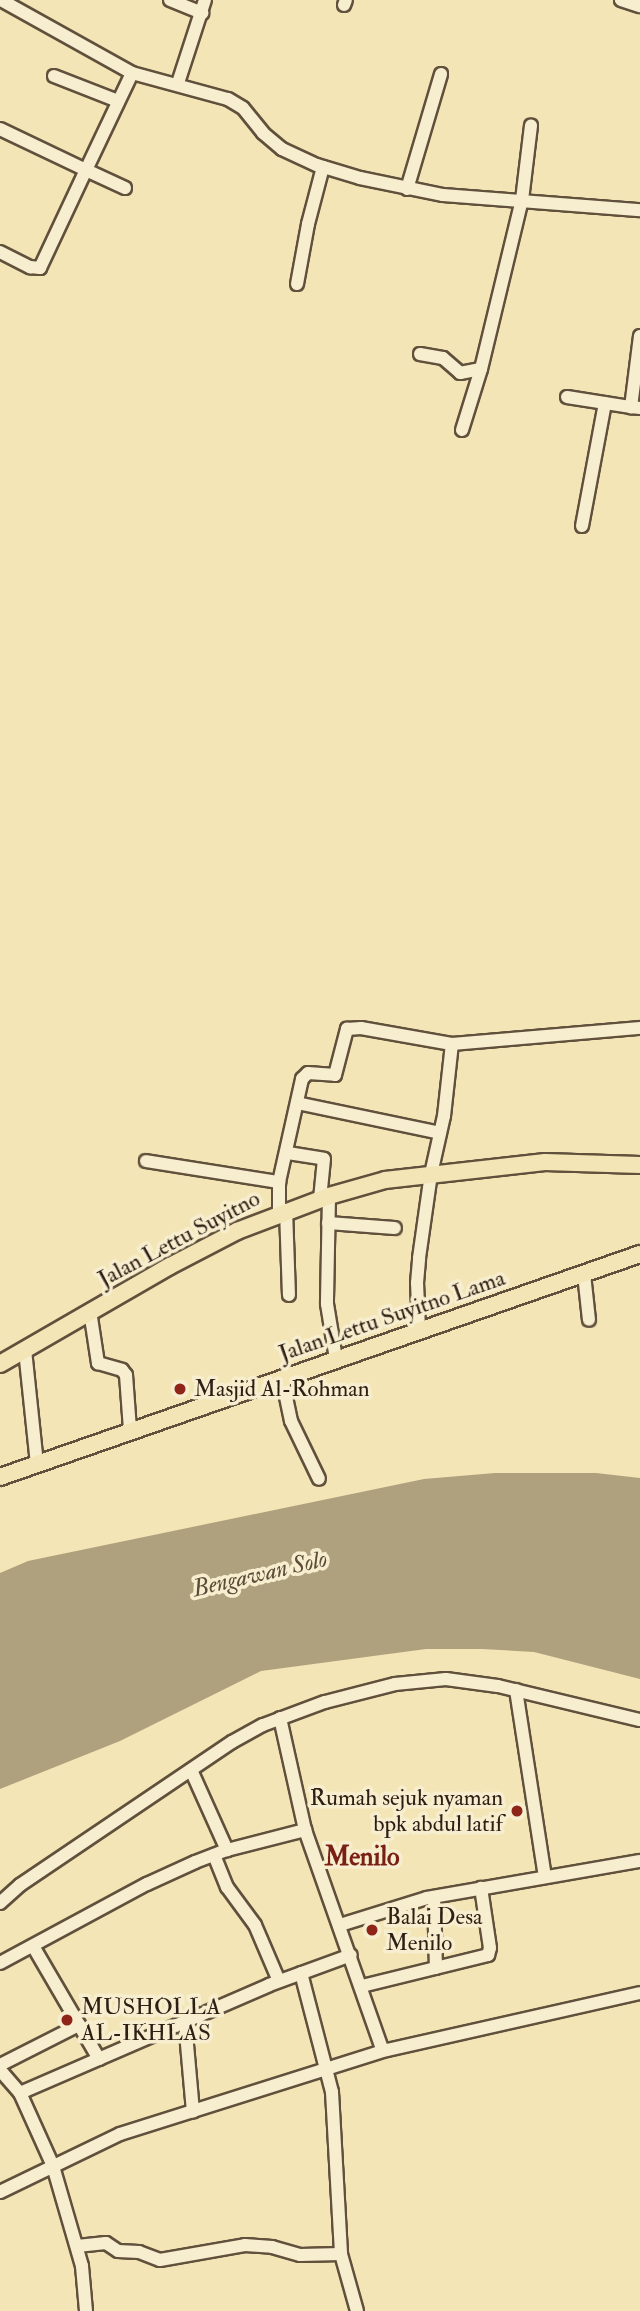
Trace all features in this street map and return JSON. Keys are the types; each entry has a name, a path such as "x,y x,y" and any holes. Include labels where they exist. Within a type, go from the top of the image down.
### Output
{"main road":[{"name":"Jalan Lettu Suyitno","path":"0,1364 170,1266 282,1212 325,1198 385,1180 545,1162 640,1165"},
{"name":"Jalan Lettu Suyitno Lama","path":"0,1477 640,1254"}],"street":[{"path":"1,0 132,73 178,83 236,103 274,143 323,167 407,190 640,210"},
{"path":"170,0 204,6 178,83"},
{"path":"621,0 640,6"},
{"path":"0,252 40,268 132,73"},
{"path":"407,190 441,74"},
{"path":"54,76 118,101"},
{"path":"462,430 481,369 522,200 531,126"},
{"path":"0,129 125,188"},
{"path":"297,284 323,167"},
{"path":"567,397 635,407 640,337"},
{"path":"420,354 443,358 460,373 481,369"},
{"path":"582,526 606,403"},
{"path":"289,1295 279,1182 288,1153 304,1075 335,1075 347,1029 361,1028 452,1044 640,1028"},
{"path":"419,1330 417,1283 452,1044"},
{"path":"297,1103 440,1133"},
{"path":"288,1153 324,1158 328,1223 327,1304 336,1359"},
{"path":"146,1161 279,1182"},
{"path":"328,1223 395,1228"},
{"path":"584,1274 589,1320"},
{"path":"90,1311 99,1363 122,1370 126,1375 130,1430"},
{"path":"25,1350 37,1464"},
{"path":"282,1378 291,1421 319,1479"},
{"path":"0,1903 20,1885 232,1742 280,1717 325,1702 422,1679 446,1679 516,1690 640,1720"},
{"path":"516,1690 545,1877"},
{"path":"280,1717 305,1830 383,2051"},
{"path":"191,1770 227,1850"},
{"path":"0,1963 147,1884 227,1850 305,1830"},
{"path":"214,1855 227,1888 255,1926 279,1981"},
{"path":"340,1925 434,1897 640,1861"},
{"path":"362,1986 484,1956 490,1952 481,1888"},
{"path":"434,1897 436,1968"},
{"path":"33,1946 99,2059"},
{"path":"20,2093 279,1981 351,1955"},
{"path":"301,1973 332,2092 341,2255 359,2310"},
{"path":"0,2192 120,2134 383,2051 640,1993"},
{"path":"185,2022 193,2112"},
{"path":"79,2025 0,2068 20,2093 53,2166 77,2246 86,2311"},
{"path":"77,2246 106,2243 118,2250 139,2252 160,2260 245,2245 272,2247 300,2255 341,2255"}],"water":[{"name":"Bengawan Solo","path":"495,1473 596,1473 640,1478 640,1679 534,1652 482,1649 426,1649 261,1671 120,1741 0,1789 0,1573 28,1561 424,1479"}],"place":[{"name":"Masjid Al-Rohman","path":"180,1389"},
{"name":"Rumah sejuk nyaman bpk abdul latif","path":"517,1811"},
{"name":"Balai Desa Menilo","path":"372,1930"},
{"name":"MUSHOLLA AL-IKHLAS","path":"67,2020"}],"district":[{"name":"Menilo","path":"362,1858"}]}
